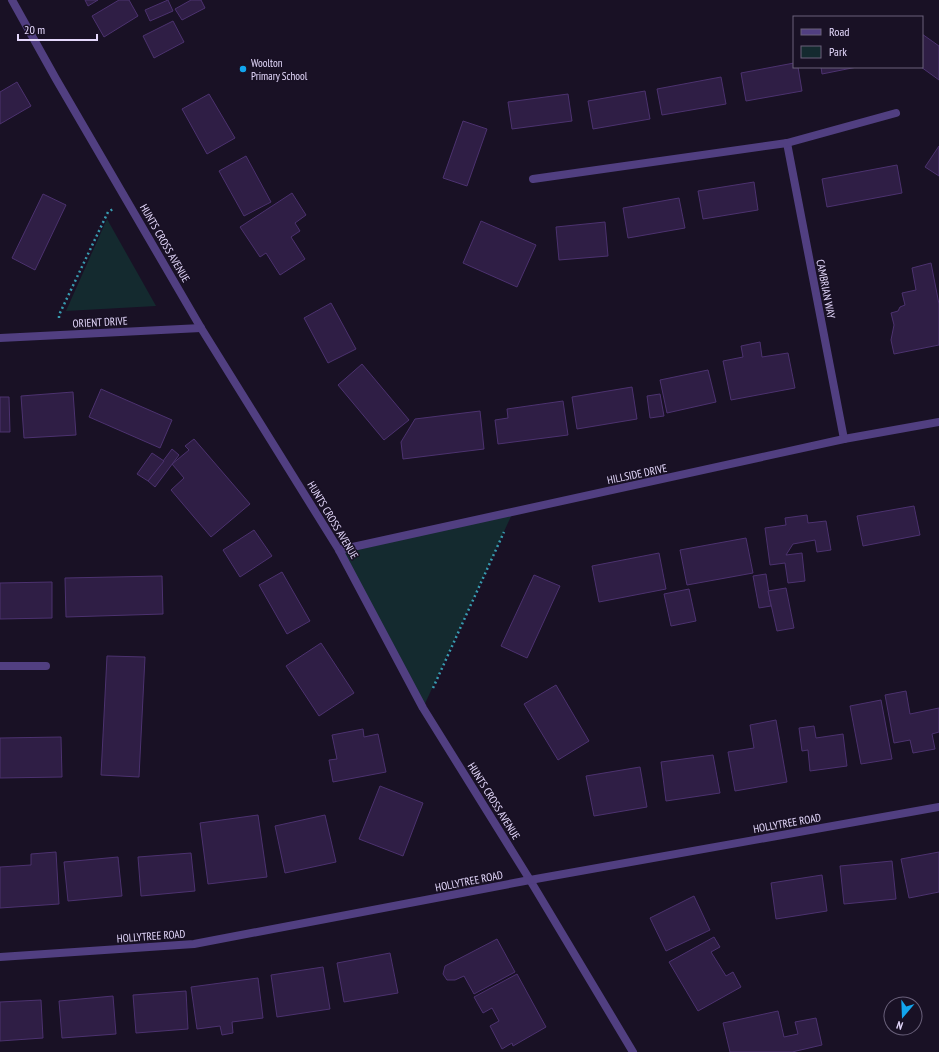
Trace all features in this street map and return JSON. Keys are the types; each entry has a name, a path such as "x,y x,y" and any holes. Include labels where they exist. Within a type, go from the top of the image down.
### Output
{"street":[{"name":"HUNTS CROSS AVENUE","path":"12,0 56,79 201,328 340,550 423,708 530,880 633,1052"},
{"path":"532,179 787,143 896,113"},
{"name":"CAMBRIAN WAY","path":"787,143 844,439"},
{"name":"ORIENT DRIVE","path":"0,338 201,328"},
{"name":"HILLSIDE DRIVE","path":"340,550 844,439 939,422"},
{"path":"0,666 46,666"},
{"name":"HOLLYTREE ROAD","path":"0,958 194,944 530,880 939,807"}],"path":[{"path":"60,335 59,315 108,212 127,200"},
{"path":"423,708 513,512"}],"green space":[{"path":"107,219 156,306 66,311"},
{"path":"513,512 423,708 339,550"}],"building":[{"path":"85,0 98,0 88,6"},
{"path":"119,0 129,0 138,16 104,37 92,16"},
{"path":"168,0 173,11 150,21 145,10"},
{"path":"191,0 201,0 205,8 182,20 175,9"},
{"path":"173,21 184,42 154,58 143,36"},
{"path":"923,35 939,46 939,80 922,68"},
{"path":"793,63 793,68 798,68 802,91 746,101 741,73"},
{"path":"821,68 852,68 822,74"},
{"path":"721,77 726,104 662,115 657,89"},
{"path":"17,82 31,106 0,124 0,92"},
{"path":"645,91 650,119 593,129 588,101"},
{"path":"209,94 235,138 207,154 182,109"},
{"path":"568,94 572,121 512,129 508,102"},
{"path":"463,121 487,129 467,186 443,178"},
{"path":"939,146 939,176 925,167"},
{"path":"246,156 271,202 244,216 219,171"},
{"path":"897,165 902,193 827,207 822,179"},
{"path":"754,182 758,210 703,219 698,191"},
{"path":"292,193 306,215 295,223 300,231 291,237 305,259 280,275 266,253 260,257 240,227"},
{"path":"43,194 66,205 35,270 12,258"},
{"path":"679,198 685,228 628,238 623,208"},
{"path":"481,221 536,245 517,287 463,263"},
{"path":"605,222 608,256 559,260 556,227"},
{"path":"931,263 939,304 939,345 894,354 891,340 894,325 891,313 898,311 900,307 905,305 902,293 916,290 912,268"},
{"path":"331,303 356,349 328,363 304,318"},
{"path":"760,342 762,357 788,353 795,388 731,400 723,361 743,357 741,346"},
{"path":"362,364 409,420 384,440 338,385"},
{"path":"708,370 716,402 667,413 660,380"},
{"path":"632,387 637,419 577,429 572,397"},
{"path":"101,389 172,420 160,448 89,417"},
{"path":"73,392 76,435 24,438 21,396"},
{"path":"660,394 664,416 650,418 647,396"},
{"path":"0,397 9,397 10,432 0,432"},
{"path":"563,401 568,435 498,444 495,420 508,418 507,409"},
{"path":"480,411 484,449 403,459 401,442 415,419"},
{"path":"194,439 250,504 211,537 171,490 184,478 172,464 189,450 185,446"},
{"path":"172,449 179,455 155,487 148,481"},
{"path":"152,453 164,461 148,481 137,474"},
{"path":"914,506 920,535 863,546 857,516"},
{"path":"807,515 808,523 826,521 831,550 817,552 815,540 793,544 786,555 802,553 805,581 788,583 785,563 770,565 765,528 786,525 785,518"},
{"path":"254,530 272,556 240,577 223,550"},
{"path":"746,538 753,573 687,585 680,550"},
{"path":"659,553 666,589 599,602 592,566"},
{"path":"282,572 310,621 287,634 259,585"},
{"path":"766,574 771,606 759,608 753,576"},
{"path":"534,575 560,586 527,658 501,646"},
{"path":"162,576 163,614 66,617 65,578"},
{"path":"52,582 52,618 0,619 0,583"},
{"path":"786,588 794,628 777,631 768,591"},
{"path":"689,589 696,621 671,626 664,594"},
{"path":"321,643 354,693 319,716 286,666"},
{"path":"107,656 145,657 139,777 101,775"},
{"path":"556,685 589,741 558,760 524,704"},
{"path":"906,691 910,714 939,708 939,732 932,734 935,749 913,753 910,740 894,743 885,695"},
{"path":"881,700 892,759 861,764 850,706"},
{"path":"776,720 787,782 735,791 728,752 754,748 750,725"},
{"path":"814,726 816,738 843,734 847,766 810,771 808,750 802,751 799,728"},
{"path":"363,729 364,737 378,734 386,772 333,782 329,760 337,759 332,735"},
{"path":"61,737 62,777 0,778 0,738"},
{"path":"713,755 720,793 666,801 661,762"},
{"path":"640,767 647,807 594,816 586,776"},
{"path":"380,786 423,803 403,856 359,839"},
{"path":"258,815 267,877 208,884 200,823"},
{"path":"325,815 336,862 285,873 275,826"},
{"path":"56,852 59,904 0,908 0,867 31,865 31,854"},
{"path":"939,852 939,892 909,898 901,859"},
{"path":"191,853 195,891 141,896 138,857"},
{"path":"118,857 122,896 68,901 64,862"},
{"path":"892,861 896,899 844,904 840,866"},
{"path":"822,875 827,911 776,919 771,883"},
{"path":"694,896 710,930 666,951 650,918"},
{"path":"714,937 720,947 711,952 726,976 733,972 741,987 698,1011 669,962"},
{"path":"497,939 515,972 474,994 464,976 455,980 447,980 443,974 445,966"},
{"path":"390,953 398,993 344,1002 337,963"},
{"path":"323,967 330,1009 277,1017 271,975"},
{"path":"517,974 546,1027 513,1046 512,1043 502,1049 490,1026 499,1021 492,1008 483,1013 474,997"},
{"path":"258,978 263,1018 232,1022 233,1033 222,1035 220,1026 197,1029 191,987"},
{"path":"186,991 188,1029 136,1033 133,995"},
{"path":"113,996 116,1034 62,1038 59,1001"},
{"path":"41,1000 43,1038 0,1041 0,1002"},
{"path":"778,1011 784,1037 798,1034 795,1022 816,1018 822,1045 792,1052 730,1052 723,1023"}],"place":[{"name":"Woolton Primary School","path":"243,69"}]}
